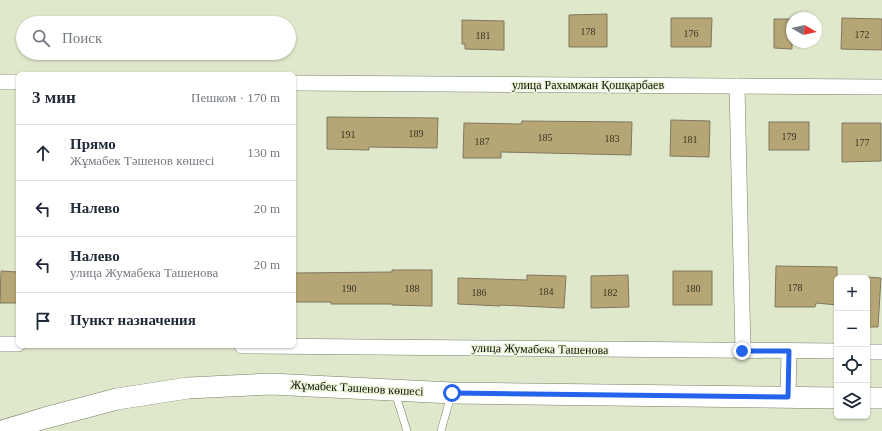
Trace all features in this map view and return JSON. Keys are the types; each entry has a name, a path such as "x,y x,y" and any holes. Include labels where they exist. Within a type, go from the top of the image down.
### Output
{"main road":[{"name":"Жұмабек Тәшенов көшесі","path":"2,431 117,399 188,388 271,384 452,393 834,398"},
{"path":"870,398 882,398"}],"street":[{"path":"0,82 16,82"},
{"name":"улица Рахымжан Қошқарбаев","path":"296,84 882,87"},
{"path":"737,86 742,351"},
{"path":"0,344 16,344"},
{"name":"улица Жумабека Ташенова","path":"296,347 834,351"},
{"path":"788,397 789,351"},
{"path":"870,352 882,352"}],"lane":[{"path":"394,390 408,431"},
{"path":"441,431 452,393"}],"building":[{"path":"607,14 607,47 569,47 569,15"},
{"path":"671,18 712,18 711,47 671,47"},
{"path":"842,18 882,19 882,50 841,49"},
{"path":"774,19 786,19 786,48 792,49 774,48"},
{"path":"462,20 504,21 504,50 465,49 465,44 462,44"},
{"path":"327,117 438,118 437,148 369,147 369,150 327,149"},
{"path":"671,120 710,121 709,157 670,156"},
{"path":"522,121 632,122 631,155 501,152 501,158 463,158 464,123 521,124"},
{"path":"769,122 809,122 809,150 769,150"},
{"path":"842,123 881,123 881,161 842,162"},
{"path":"776,266 837,267 837,275 834,275 834,305 816,303 815,307 775,307"},
{"path":"392,270 432,270 432,306 296,302 296,273 392,272"},
{"path":"1,271 16,272 16,303 0,303"},
{"path":"673,271 712,271 712,305 673,305"},
{"path":"527,275 566,276 564,308 458,304 458,278 527,280"},
{"path":"628,275 629,307 591,308 591,276"},
{"path":"870,277 881,278 878,327 870,327"}],"route":[{"path":"452,393 788,397 789,351 742,351"}]}
